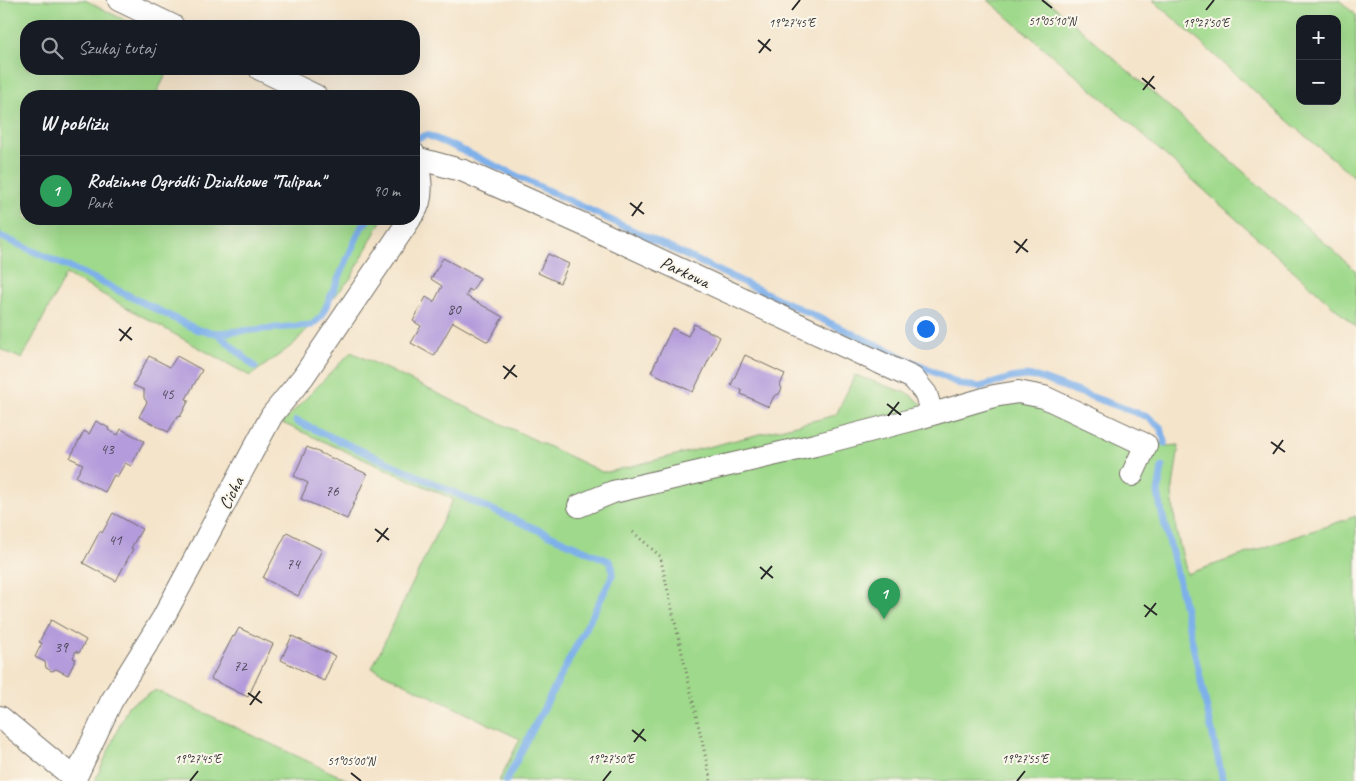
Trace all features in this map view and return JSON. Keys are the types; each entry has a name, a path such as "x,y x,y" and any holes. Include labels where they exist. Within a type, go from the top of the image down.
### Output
{"street":[{"path":"120,0 161,20"},
{"path":"272,75 304,90"},
{"name":"Parkowa","path":"420,158 464,171 913,378 926,394 932,414"},
{"name":"Cicha","path":"74,780 111,702 163,618 272,415 303,377 406,225"},
{"path":"579,506 613,492 815,445 994,396 1018,392 1044,397 1146,445 1132,475"},
{"path":"0,717 74,780"}],"path":[{"path":"633,532 660,556 711,781"}],"green space":[{"path":"0,0 85,0 124,20 20,20 20,75 166,75 158,90 20,90 20,225 379,225 351,278 294,344 250,376 66,274 22,359 0,349"},
{"path":"988,0 1047,0 1326,244 1356,271 1356,327 1103,99"},
{"path":"1153,0 1339,0 1356,15 1356,178 1297,129"},
{"path":"351,352 602,472 836,415 855,375 909,394 943,420 979,405 1044,398 1166,446 1179,445 1172,494 1176,530 1187,574 1356,516 1356,781 499,781 520,739 372,668 453,499 282,423"},
{"path":"156,690 350,781 95,781 128,706"}],"building":[{"path":"548,254 569,264 560,283 538,273"},
{"path":"443,258 480,278 472,291 469,289 466,296 503,317 488,342 453,322 434,356 411,343 421,326 413,321 426,297 434,302 442,286 431,279"},
{"path":"694,324 720,337 693,392 651,372 672,328 688,336"},
{"path":"745,355 785,374 780,385 782,389 779,394 774,396 769,407 741,394 742,390 731,385"},
{"path":"149,356 170,367 177,356 202,370 186,399 189,400 180,417 178,416 168,432 139,417 147,402 144,398 144,390 133,385"},
{"path":"96,421 118,435 121,429 144,441 131,466 125,463 117,477 114,475 105,492 76,477 83,464 70,458 84,431 89,434"},
{"path":"307,447 367,474 347,519 301,499 308,483 294,476"},
{"path":"113,513 142,529 116,581 83,563 100,531 102,533"},
{"path":"287,532 322,550 298,596 263,578"},
{"path":"51,620 86,640 79,653 76,651 73,658 76,659 68,675 56,669 52,671 46,668 45,662 35,657 42,643 39,642"},
{"path":"239,628 273,644 248,697 211,679"},
{"path":"292,636 335,656 324,681 281,660"}],"waterway":[{"path":"420,137 427,135 453,146 962,385 980,387 1011,378 1037,377 1148,417 1161,428 1165,443"},
{"path":"0,236 95,279 198,330 217,333 312,325 322,316 363,225"},
{"path":"217,333 255,367"},
{"path":"296,421 609,561 611,564 613,574 609,583 506,781"},
{"path":"1162,467 1158,493 1162,514 1223,781"}],"place":[{"name":"Rodzinne Ogródki Działkowe \"Tulipan\"","path":"884,619"}]}
